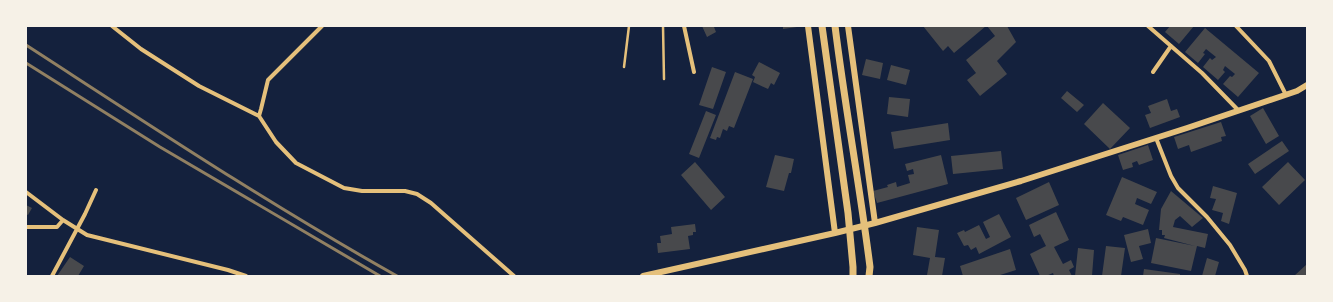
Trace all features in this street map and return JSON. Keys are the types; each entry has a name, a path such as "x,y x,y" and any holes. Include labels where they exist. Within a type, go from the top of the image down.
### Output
{"main road":[{"path":"822,26 848,213 853,276"},
{"path":"835,26 870,267 869,276"}],"street":[{"path":"112,26 141,49 194,83 259,116 276,142 296,163 344,188 362,192 405,191 417,194 431,203 514,276"},
{"path":"259,116 268,80 322,26"},
{"path":"684,26 694,72"},
{"path":"808,26 836,233"},
{"path":"848,26 875,223"},
{"path":"1148,26 1202,73 1239,111"},
{"path":"1236,26 1269,61 1286,95"},
{"path":"1153,72 1171,46"},
{"path":"643,276 875,223 1021,181 1156,138 1286,95 1307,85"},
{"path":"1156,138 1171,176 1178,188 1207,217 1230,245 1247,276"},
{"path":"52,276 77,230 96,190"},
{"path":"26,192 77,230 87,235 228,270 246,276"},
{"path":"26,227 56,227 63,220"}],"lane":[{"path":"624,67 629,26"},
{"path":"663,26 664,79"}],"building":[{"path":"702,26 716,26 714,27 716,32 707,37"},
{"path":"783,26 797,26 797,27 783,29"},
{"path":"923,26 986,26 954,53 948,46 943,51"},
{"path":"987,26 1007,26 1016,42 997,61 1007,74 980,96 967,80 976,73 966,60 995,36"},
{"path":"1170,26 1194,26 1179,44 1165,32"},
{"path":"1205,28 1259,73 1238,97 1223,84 1230,76 1232,77 1235,74 1225,66 1223,70 1225,72 1218,80 1203,67 1210,58 1212,60 1216,57 1206,49 1203,53 1205,54 1198,63 1185,52"},
{"path":"866,59 883,63 880,79 862,75"},
{"path":"759,62 780,73 774,85 771,83 768,89 753,82 755,77 752,75"},
{"path":"891,65 910,70 906,85 887,80"},
{"path":"712,67 726,72 713,109 699,105"},
{"path":"735,72 753,79 734,128 729,126 727,131 723,129 720,138 717,137 716,140 710,138"},
{"path":"1067,91 1084,105 1077,112 1061,98"},
{"path":"889,97 910,99 908,117 887,114"},
{"path":"1167,99 1171,111 1177,109 1180,117 1150,128 1145,115 1151,113 1148,106"},
{"path":"1103,103 1130,128 1110,149 1084,124"},
{"path":"1263,108 1279,136 1266,144 1250,116"},
{"path":"706,111 716,115 699,158 689,154"},
{"path":"1221,122 1226,136 1221,137 1222,141 1191,152 1189,145 1178,149 1174,137"},
{"path":"948,123 950,140 894,149 891,132"},
{"path":"1282,141 1289,151 1255,174 1248,164"},
{"path":"1148,145 1153,160 1139,165 1137,161 1132,163 1133,167 1123,170 1118,155"},
{"path":"1001,151 1003,169 953,174 951,156"},
{"path":"775,155 794,159 791,173 789,173 784,191 766,187"},
{"path":"941,155 948,184 877,203 873,191 888,187 887,185 896,182 897,187 910,183 908,175 914,174 913,169 907,171 905,164"},
{"path":"695,162 725,197 711,210 681,175"},
{"path":"1288,162 1305,180 1279,205 1262,187"},
{"path":"1122,177 1157,192 1151,204 1137,198 1135,204 1149,210 1143,225 1123,217 1121,221 1106,215"},
{"path":"1049,182 1059,205 1026,220 1016,198"},
{"path":"1213,186 1237,193 1229,224 1221,221 1223,213 1212,210 1216,199 1210,198"},
{"path":"1171,191 1203,218 1192,227 1180,216 1175,220 1173,227 1208,234 1205,248 1197,246 1191,271 1151,263 1156,238 1195,246 1164,238 1165,235 1162,235 1162,230 1159,230 1161,209"},
{"path":"26,205 32,208 28,215 26,214"},
{"path":"1056,212 1069,240 1054,247 1063,264 1071,260 1074,267 1069,270 1072,276 1054,276 1053,273 1046,276 1040,276 1030,254 1046,246 1040,234 1034,237 1029,225"},
{"path":"999,214 1011,237 979,254 976,247 971,250 968,245 964,246 957,233 964,230 965,232 979,225 986,239 990,237 983,222"},
{"path":"695,224 696,232 693,232 693,235 688,236 690,249 658,253 657,243 661,243 660,236 672,234 671,227"},
{"path":"917,227 939,230 935,257 945,258 942,276 927,275 930,258 913,255"},
{"path":"1148,229 1151,243 1139,246 1143,259 1131,262 1124,235"},
{"path":"1106,246 1125,248 1121,276 1102,276"},
{"path":"1078,248 1094,250 1092,276 1075,276"},
{"path":"1010,249 1016,270 997,276 963,276 960,266"},
{"path":"70,257 84,266 78,276 57,276"},
{"path":"1207,258 1219,262 1215,276 1202,276"},
{"path":"1307,264 1307,276 1294,276"},
{"path":"1144,269 1180,274 1180,276 1143,276"}],"railway":[{"path":"26,45 256,193 397,276"},
{"path":"26,63 160,147 380,276"}]}
